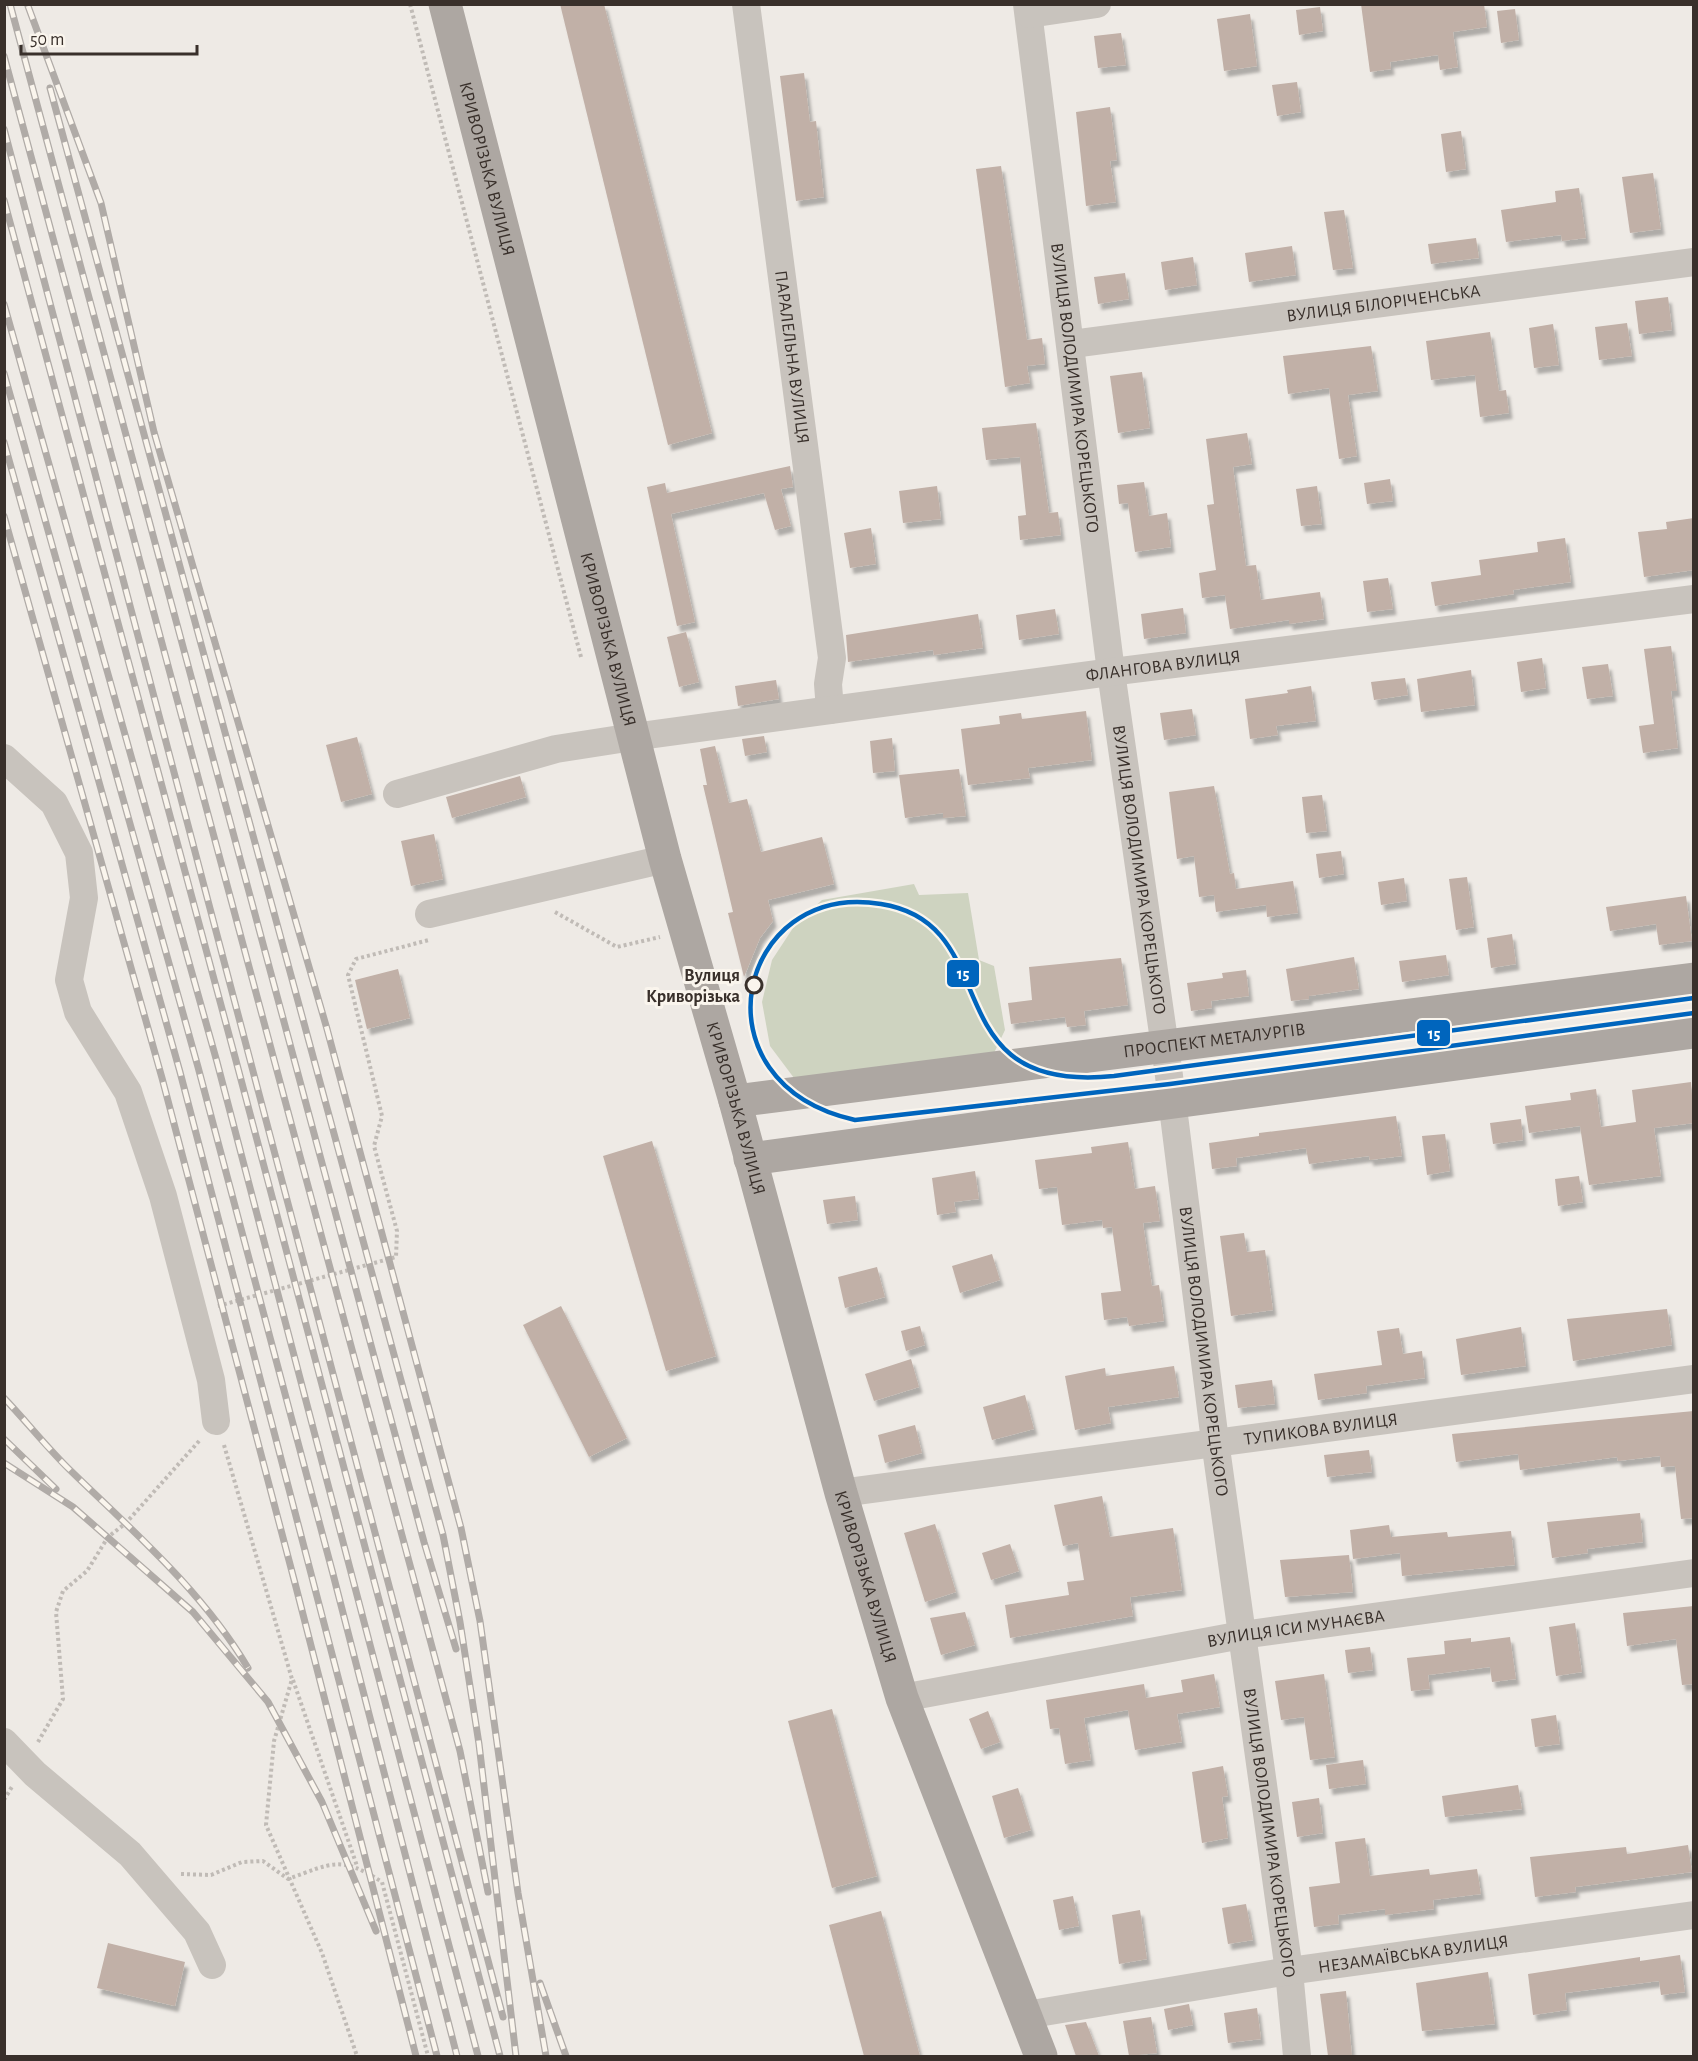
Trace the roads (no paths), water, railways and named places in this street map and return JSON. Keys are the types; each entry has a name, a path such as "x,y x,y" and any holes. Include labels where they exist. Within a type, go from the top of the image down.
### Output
{"main road":[{"name":"КРИВОРІЗЬКА ВУЛИЦЯ","path":"453,6 633,737 841,1493 902,1698 928,1772 1041,2056"},
{"name":"ПРОСПЕКТ МЕТАЛУРГІВ","path":"735,1101 1694,979"},
{"path":"750,1159 1694,1032"}],"street":[{"name":"ПАРАЛЕЛЬНА ВУЛИЦЯ","path":"746,4 831,658 828,684 830,710"},
{"path":"1028,9 1097,4"},
{"name":"ВУЛИЦЯ ВОЛОДИМИРА КОРЕЦЬКОГО","path":"1028,9 1072,344 1111,672 1172,1103 1215,1441 1289,1971 1297,2056"},
{"name":"ВУЛИЦЯ БІЛОРІЧЕНСЬКА","path":"1072,344 1694,262"},
{"name":"ФЛАНГОВА ВУЛИЦЯ","path":"397,794 556,749 633,737 1111,672 1694,599"},
{"path":"4,759 54,803 79,853 84,898 69,980 78,1012 128,1092 163,1196 211,1380 216,1421"},
{"path":"433,926 665,859"},
{"name":"ТУПИКОВА ВУЛИЦЯ","path":"841,1493 1215,1441 1694,1379"},
{"name":"ВУЛИЦЯ ІСИ МУНАЄВА","path":"902,1698 1242,1635 1694,1573"},
{"path":"4,1742 25,1764 130,1854 197,1932 213,1965"},
{"name":"НЕЗАМАЇВСЬКА ВУЛИЦЯ","path":"1026,2015 1289,1971 1694,1915"}],"railway":[{"path":"10,4 424,1542 456,1649"},
{"path":"28,6 101,203 154,432 327,1029 461,1528 480,1621 518,1893 546,2056"},
{"path":"4,56 460,1751 488,1892"},
{"path":"50,88 443,1535 460,1622 479,1744 516,2056"},
{"path":"4,129 503,2017"},
{"path":"4,200 235,1057 500,2056"},
{"path":"4,304 217,1062 478,2056"},
{"path":"4,373 198,1067 333,1574 457,2056"},
{"path":"4,442 180,1072 437,2056"},
{"path":"4,516 162,1078 416,2056"},
{"path":"4,1398 63,1463 167,1564 210,1614 248,1668"},
{"path":"4,1439 56,1489"},
{"path":"4,1463 73,1507 193,1612 268,1702 322,1802 376,1931"},
{"path":"540,1983 566,2056"}],"place":[{"name":"Вулиця Криворізька","path":"754,985"}]}
